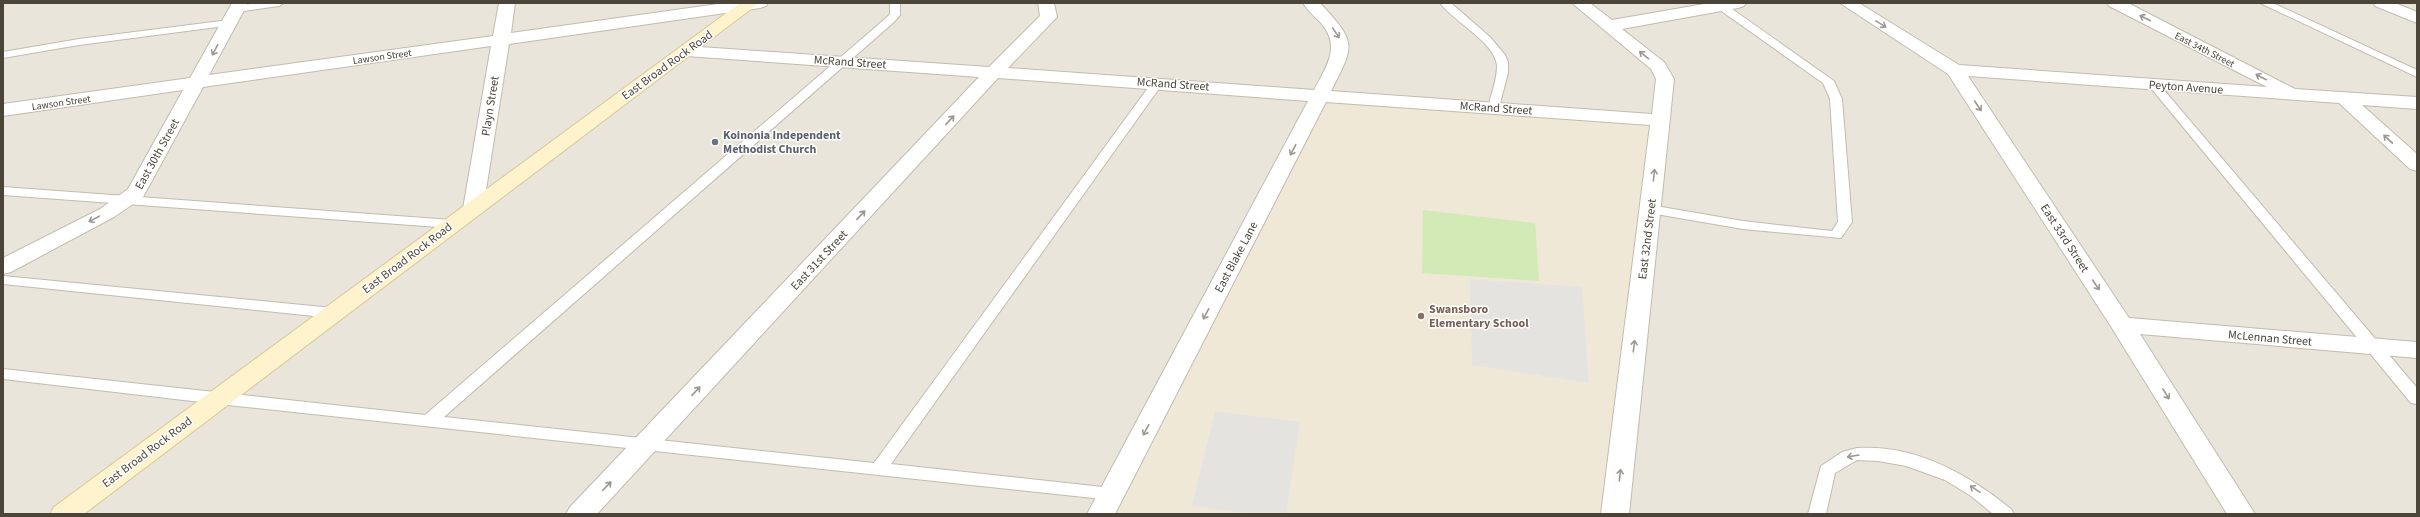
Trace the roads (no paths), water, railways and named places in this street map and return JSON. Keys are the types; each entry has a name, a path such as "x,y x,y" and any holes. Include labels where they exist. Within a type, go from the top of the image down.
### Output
{"main road":[{"name":"East Broad Rock Road","path":"64,514 333,312 686,51 753,4"}],"street":[{"name":"Playn Street","path":"473,209 507,3"},
{"name":"East 31st Street","path":"580,514 995,71 1049,17 1046,3"},
{"name":"East Blake Lane","path":"1101,514 1340,57 1342,42 1311,3"},
{"name":"East 32nd Street","path":"1580,3 1663,72 1665,86 1615,514"},
{"path":"1608,26 1738,3"},
{"name":"East 33rd Street","path":"1848,3 1955,70 2122,325 2241,514"},
{"name":"East 34th Street","path":"2115,3 2296,95"},
{"path":"2381,3 2417,18"},
{"name":"Lawson Street","path":"3,110 753,4"},
{"name":"East 30th Street","path":"3,267 128,200 142,186 155,156 236,11"},
{"name":"McRand Street","path":"686,51 995,71 1660,120"},
{"name":"Peyton Avenue","path":"1955,70 2417,103"},
{"path":"2344,98 2417,165"},
{"name":"McLennan Street","path":"2122,325 2417,350"}],"lane":[{"path":"3,55 79,42 279,3"},
{"path":"428,421 895,15 895,3"},
{"path":"1445,3 1492,47 1500,58 1502,69 1494,108"},
{"path":"2265,3 2417,74"},
{"path":"1650,209 1743,226 1836,236 1845,222 1836,98 1828,81 1721,6"},
{"path":"879,468 1157,83"},
{"path":"2154,84 2417,399"},
{"path":"3,191 452,224"},
{"path":"3,280 333,312"},
{"path":"3,374 218,399 648,443 1112,494"},
{"path":"1817,514 1827,470 1849,456 1874,454 1910,460 1945,471 1978,491 2005,514"}],"place":[{"name":"Koinonia Independent Methodist Church","path":"715,142"},
{"name":"Swansboro Elementary School","path":"1421,316"}]}
